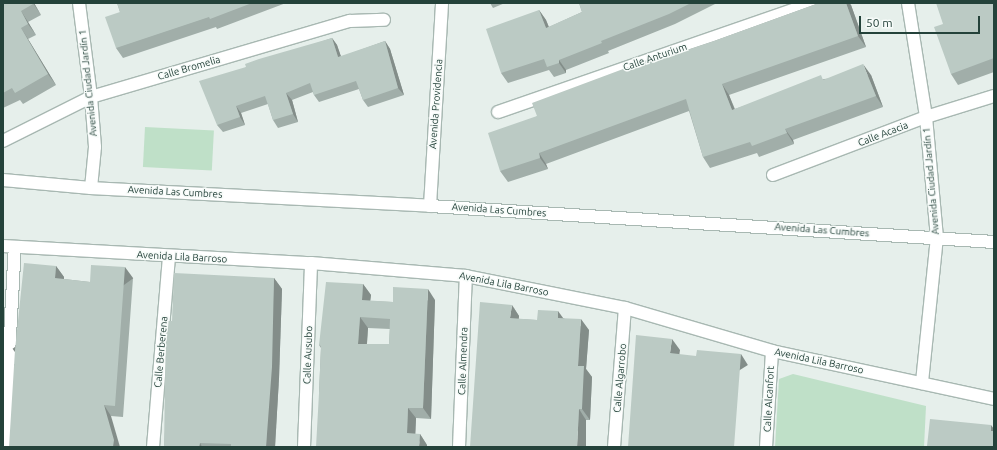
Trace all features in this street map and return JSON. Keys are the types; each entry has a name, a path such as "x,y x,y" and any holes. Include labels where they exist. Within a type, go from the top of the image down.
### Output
{"street":[{"name":"Avenida Ciudad Jardín 1","path":"78,3 91,97 94,147 91,188"},
{"name":"Avenida Providencia","path":"430,206 442,3"},
{"name":"Calle Anturium","path":"498,112 812,3"},
{"name":"Avenida Ciudad Jardín 1","path":"908,3 926,117 937,237 922,383"},
{"name":"Calle Bromelia","path":"3,141 91,97 350,21 384,20"},
{"name":"Calle Acacia","path":"773,175 926,117 993,100"},
{"name":"Avenida Las Cumbres","path":"3,180 91,188 430,206 937,237 994,242"},
{"name":"Avenida Lila Barroso","path":"9,246 169,257 311,264 466,276 625,308 772,351 994,399"},
{"path":"4,447 9,246"},
{"name":"Calle Berberena","path":"153,447 169,257"},
{"name":"Calle Ausubo","path":"304,447 311,264"},
{"name":"Calle Almendra","path":"459,447 466,276"},
{"name":"Calle Algarrobo","path":"614,447 625,308"},
{"name":"Calle Alcanfort","path":"766,447 772,351"}],"green space":[{"path":"145,127 214,131 212,171 143,167"},
{"path":"793,374 926,406 924,447 775,447 779,379"}],"building":[{"path":"3,3 33,3 21,11 28,24 21,28 48,74 15,93 12,88 3,93"},
{"path":"117,3 252,3 210,19 209,17 116,48 105,17 120,12"},
{"path":"579,3 691,3 669,14 601,41 602,43 559,60 559,63 547,67 544,59 501,73 486,29 539,10 546,28 582,12"},
{"path":"819,3 846,3 858,36 722,84 732,110 821,75 823,80 863,64 876,96 785,129 787,133 752,146 750,142 703,157 686,99 539,153 540,158 500,171 488,133 537,116 532,103 658,56 660,59"},
{"path":"936,3 994,3 994,58 951,74 934,27 943,24"},
{"path":"332,38 338,57 385,41 398,88 363,100 356,81 314,95 310,83 286,93 293,114 273,120 265,96 236,106 240,117 217,125 199,81 246,67 245,64 259,59"},
{"path":"24,263 56,266 55,278 90,282 91,265 125,267 115,406 104,405 114,440 113,447 9,447 15,350"},
{"path":"174,273 274,278 272,367 266,447 231,447 231,444 200,443 199,447 164,447 166,321 172,321"},
{"path":"326,282 363,284 362,300 393,302 393,287 428,289 423,408 408,408 407,433 420,434 419,447 316,447 321,346 319,345","holes":["360,317 390,319 389,344 358,344"]},
{"path":"480,302 512,305 510,318 537,320 538,310 558,311 558,318 581,319 578,366 584,366 582,409 579,409 577,447 470,447"},
{"path":"636,335 672,339 670,353 696,356 697,350 741,354 734,447 628,447"},
{"path":"930,419 991,425 991,431 994,431 994,447 927,446"}]}
